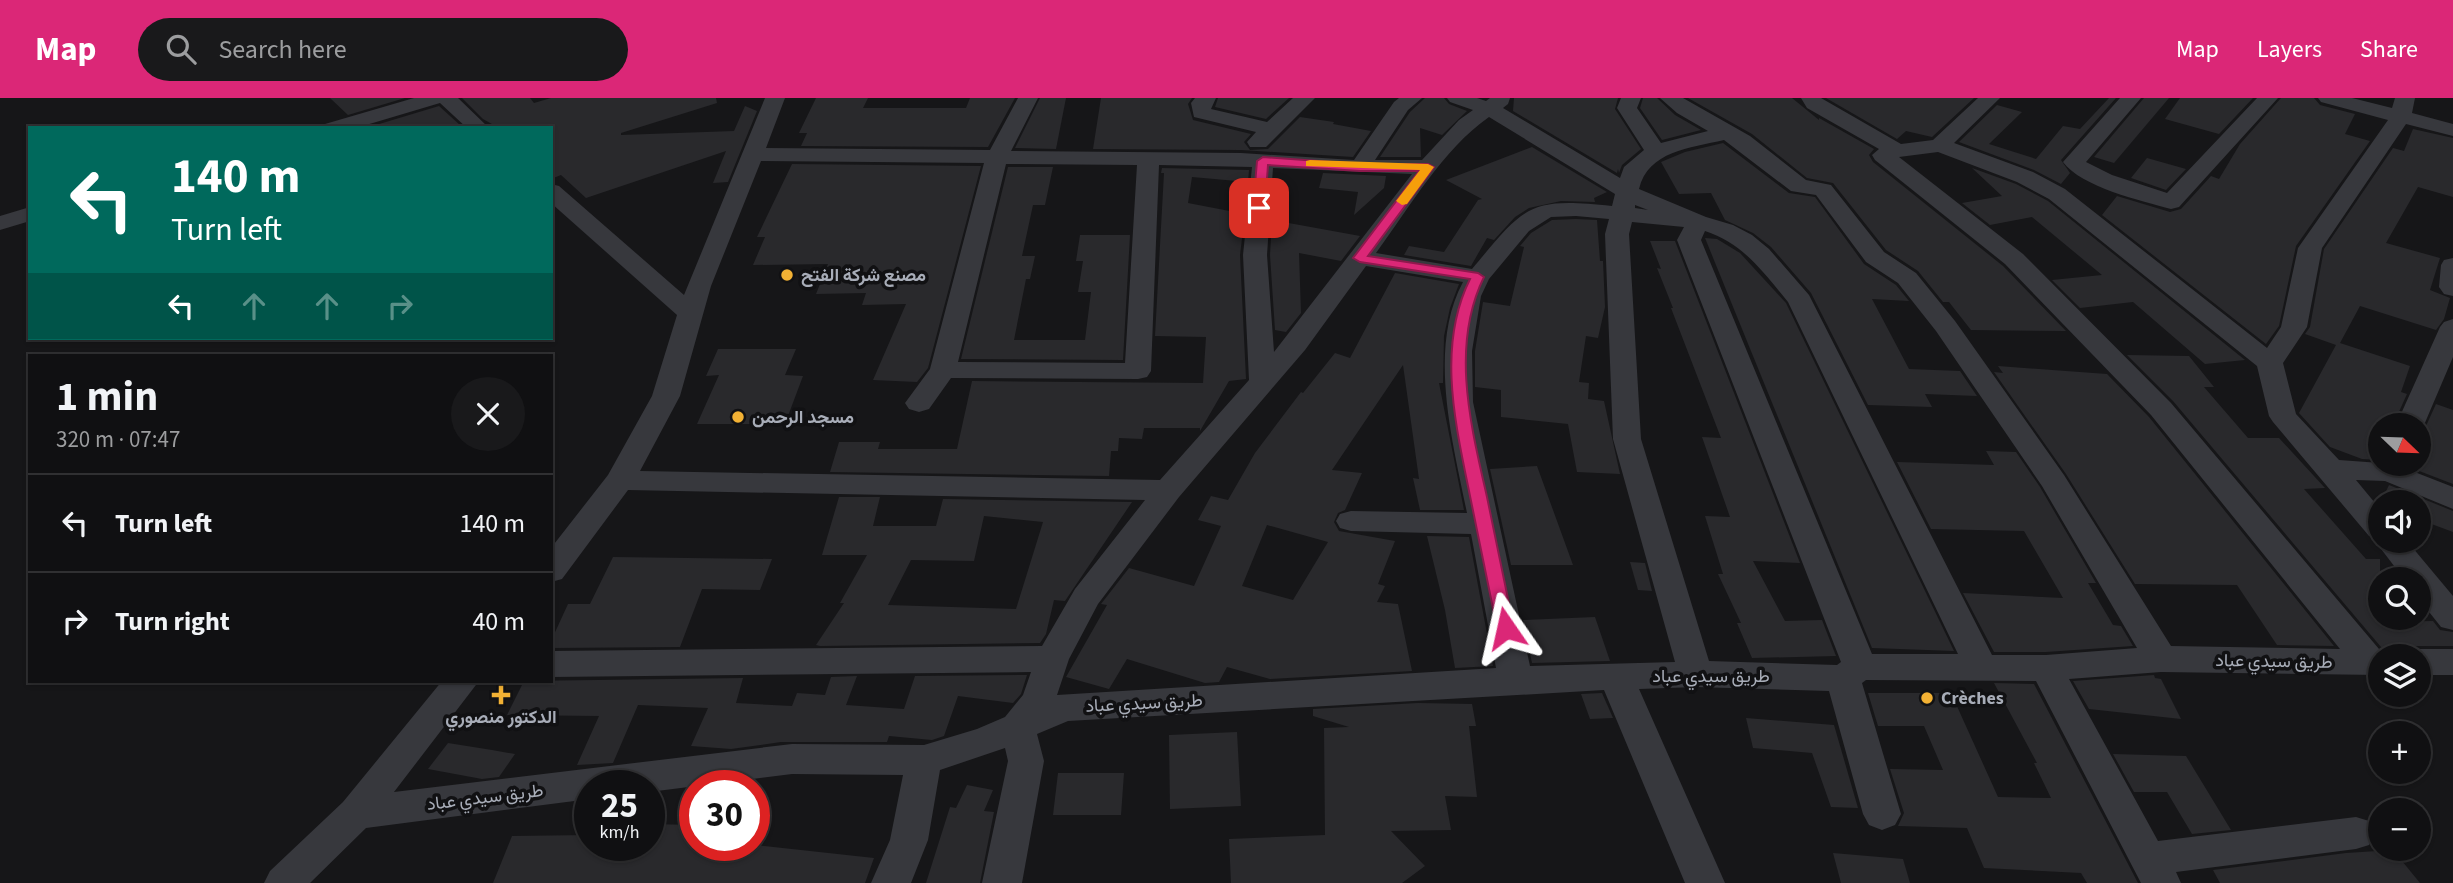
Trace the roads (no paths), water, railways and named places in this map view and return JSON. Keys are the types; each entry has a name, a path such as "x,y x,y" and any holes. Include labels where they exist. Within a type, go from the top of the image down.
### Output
{"street":[{"path":"339,126 436,98"},
{"path":"446,98 477,126"},
{"path":"553,568 620,480 667,396 699,286 775,98"},
{"path":"919,403 943,370 997,157 1028,98"},
{"path":"1206,98 1201,103 1200,113 1271,129"},
{"path":"1263,381 1252,160 1271,129 1305,98"},
{"path":"1360,167 1401,106 1412,98"},
{"path":"1457,98 1497,104 1625,203"},
{"path":"1630,98 1627,108 1656,151"},
{"path":"1670,98 1684,109 1728,132 1777,166 1799,186 1823,190 1875,257 1907,278 1946,326 2054,482 2161,660"},
{"name":"طريق سيدي عباد","path":"1811,98 1814,104 1891,153 2014,259 2161,409 2368,654"},
{"path":"1940,145 1990,98"},
{"path":"2131,98 2074,162 2077,167 2105,180 2171,202 2268,98"},
{"path":"2328,98 2403,107 2453,130"},
{"path":"1002,883 1027,761 1017,727 1038,701 1052,659 1086,597 1168,490 1296,344 1428,167 1466,124 1497,104"},
{"path":"2270,363 2294,327 2310,248 2403,107"},
{"path":"1696,674 1626,439 1617,234 1632,172 1656,151 1728,132"},
{"path":"1891,153 1940,145 2025,177 2057,194 2270,363 2283,416 2332,469 2368,514"},
{"path":"752,154 1148,158 1252,160 1360,167 1428,167"},
{"path":"943,370 1138,371 1148,158"},
{"path":"553,193 691,314"},
{"path":"1516,680 1459,402 1460,351 1468,296 1478,277 1521,226 1533,216 1546,210 1625,203 1725,230 1744,240 1761,254 1800,300 1980,667"},
{"path":"0,223 28,215"},
{"path":"1698,222 1689,240 1852,673 1882,814"},
{"path":"1360,258 1478,277"},
{"path":"2453,265 2453,289"},
{"path":"2415,413 2453,327"},
{"path":"2332,469 2368,468"},
{"path":"2407,476 2453,499"},
{"path":"620,480 1168,490"},
{"path":"1351,520 1485,524"},
{"path":"2400,553 2453,618"},
{"path":"553,664 1052,659"},
{"name":"طريق سيدي عباد","path":"356,813 792,759 924,760 986,741 1064,707 1516,680 1696,674 1852,673 1980,667 2046,668 2161,660 2368,662"},
{"path":"2431,662 2453,662"},
{"path":"2046,668 2155,871 2356,833"},
{"path":"1616,677 1705,883"},
{"path":"284,883 356,813 461,683"},
{"path":"891,883 909,840 924,760"}],"place":[{"name":"مصنع شركة الفتح","path":"787,275"},
{"name":"مسجد الرحمن","path":"738,417"},
{"name":"الدكتور منصوري","path":"501,695"},
{"name":"Crèches","path":"1927,698"}]}
